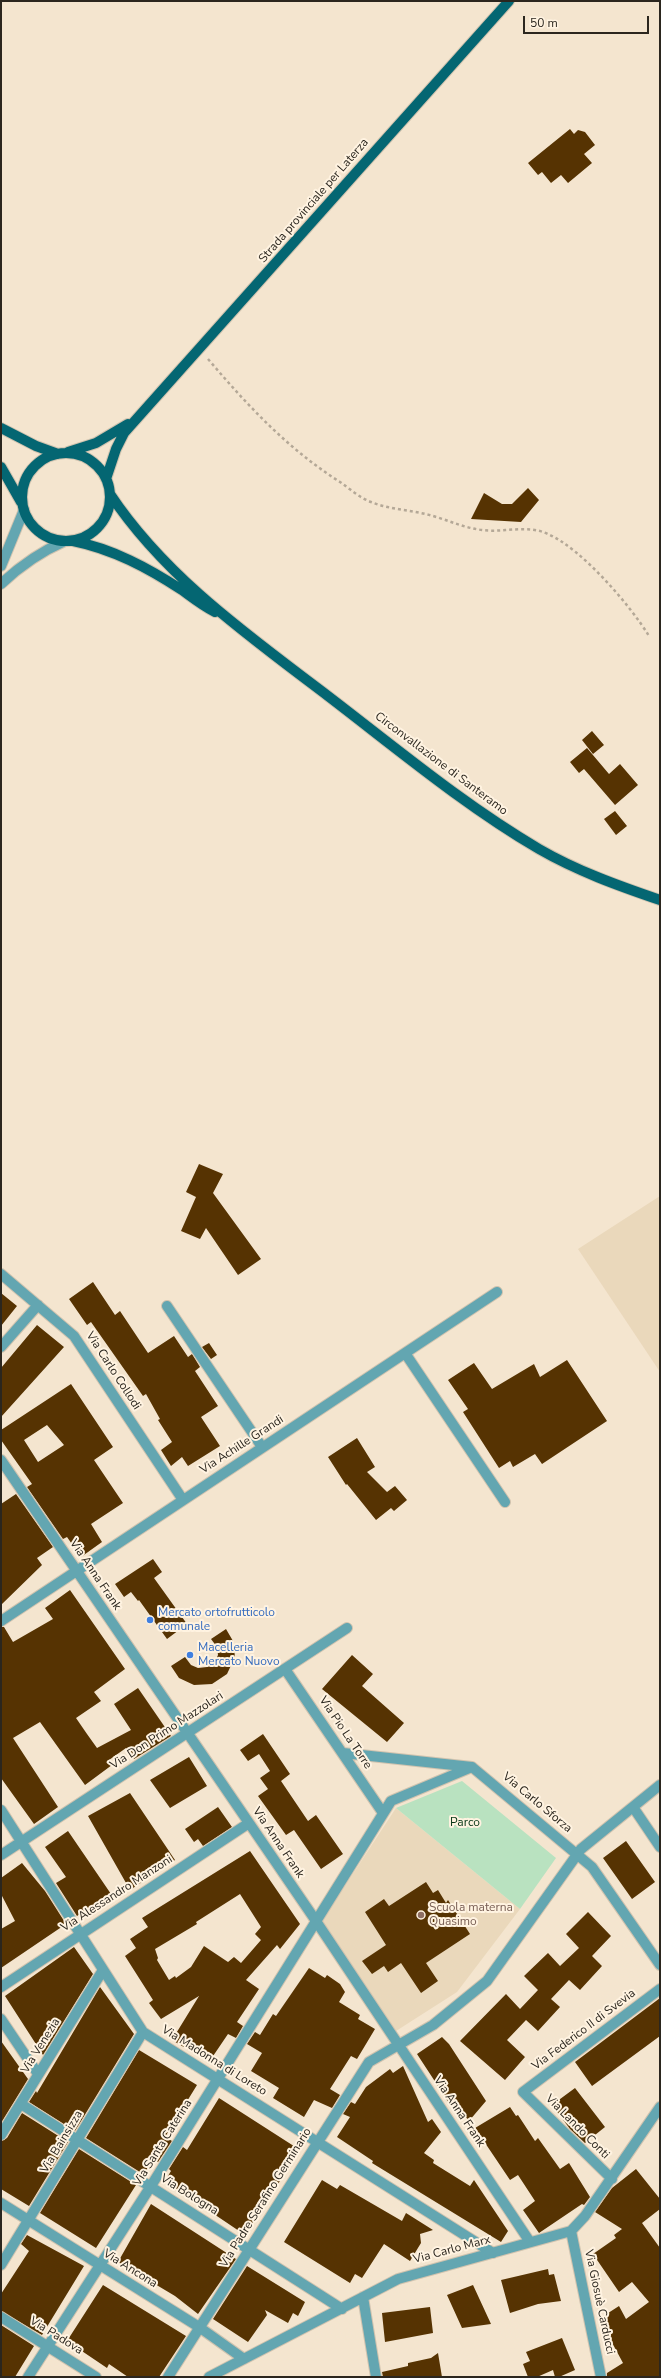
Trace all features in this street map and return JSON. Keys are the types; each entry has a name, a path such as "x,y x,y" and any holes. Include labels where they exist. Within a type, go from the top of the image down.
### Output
{"main road":[{"name":"Strada provinciale per Laterza","path":"106,479 116,449 124,433 509,1"},
{"path":"24,508 22,492 26,479 39,463 62,453 96,443 138,418"},
{"path":"1,428 36,446 62,453 78,455 89,460 99,468 106,479 110,494 109,507 104,520 95,530 84,537 68,541 51,538 39,532 30,522 24,508 1,467"},
{"name":"Circonvallazione di Santeramo","path":"110,494 145,542 224,617 419,766 505,828 573,868 660,900"},
{"name":"Circonvallazione di Santeramo","path":"68,541 97,546 114,552 162,578 201,604 224,617"}],"street":[{"path":"1,566 24,508"},
{"path":"1,584 20,566 42,552 68,541"},
{"name":"Via Carlo Collodi","path":"1,1274 74,1336 183,1500"},
{"name":"Via Achille Grandi","path":"1,1621 497,1292"},
{"path":"1,1347 38,1305"},
{"path":"167,1306 262,1448"},
{"path":"405,1353 505,1502"},
{"name":"Via Anna Frank","path":"1,1460 316,1921 530,2242"},
{"name":"Via Don Primo Mazzolari","path":"1,1855 347,1628"},
{"name":"Via Pio La Torre","path":"285,1669 383,1813"},
{"path":"343,1753 472,1767"},
{"name":"Via Santa Caterina","path":"28,2377 101,2266 391,1801 472,1767"},
{"name":"Via Carlo Sforza","path":"472,1767 592,1867 660,1965"},
{"name":"Via Padre Serafino Germinario","path":"168,2377 369,2062 433,2025 486,1981 578,1854 660,1785"},
{"path":"633,1807 660,1847"},
{"name":"Via Madonna di Loreto","path":"1,1810 143,2032 318,2141 493,2253"},
{"name":"Via Alessandro Manzoni","path":"1,1988 249,1823"},
{"name":"Via Venezia","path":"1,2135 103,1970"},
{"name":"Via Federico II di Svevia","path":"523,2092 660,1989"},
{"path":"1,2019 38,2074"},
{"name":"Via Bainsizza","path":"1,2265 143,2032"},
{"name":"Via Lando Conti","path":"523,2092 612,2179"},
{"name":"Via Bologna","path":"21,2104 342,2309"},
{"path":"571,2232 585,2216 612,2179 660,2107"},
{"name":"Via Ancona","path":"1,2203 200,2327 244,2359"},
{"name":"Via Carlo Marx","path":"209,2377 229,2372 244,2359 398,2279 571,2232"},
{"name":"Via Giosuè Carducci","path":"571,2232 601,2377"},
{"path":"363,2297 376,2377"},
{"name":"Via Padova","path":"1,2317 96,2377"}],"path":[{"path":"200,349 269,426 325,472 370,502 432,515 459,525 483,530 532,529 549,534 585,561 621,596 650,636"}],"shaded area":[{"path":"660,1196 660,1372 578,1249"},
{"name":"Scuola materna Quasimo","path":"396,1808 520,1909 457,1992 396,2031 322,1921"}],"green space":[{"name":"Parco","path":"462,1781 556,1858 520,1909 396,1808"}],"building":[{"path":"570,129 574,134 578,130 585,132 595,145 584,154 592,163 568,183 561,175 551,183 542,172 538,175 528,163"},
{"path":"528,488 539,500 521,522 471,519 484,493 502,504 512,504"},
{"path":"592,731 604,745 593,754 582,740"},
{"path":"587,748 609,774 620,764 638,785 615,805 584,769 579,773 570,762"},
{"path":"615,811 627,826 616,835 604,819"},
{"path":"199,1164 223,1174 213,1193 261,1259 238,1275 206,1228 200,1239 181,1231 196,1197 186,1192"},
{"path":"93,1282 115,1315 120,1311 148,1353 174,1336 188,1357 192,1354 200,1367 195,1371 218,1406 201,1417 220,1446 188,1466 182,1457 171,1466 161,1450 172,1442 158,1420 160,1419 146,1394 143,1396 91,1322 87,1325 69,1299"},
{"path":"1,1293 17,1306 1,1326"},
{"path":"37,1325 64,1347 1,1417 1,1368"},
{"path":"209,1343 217,1355 211,1359 202,1347"},
{"path":"567,1360 607,1421 542,1464 535,1454 513,1467 510,1461 499,1468 463,1412 468,1409 448,1380 474,1363 492,1389 534,1364 540,1377"},
{"path":"71,1384 113,1447 94,1460 123,1503 91,1524 102,1542 81,1557 67,1537 63,1539 27,1487 32,1484 1,1440 1,1430","holes":["47,1425 64,1445 38,1462 24,1440"]},
{"path":"357,1438 375,1467 367,1472 387,1492 395,1486 407,1500 394,1511 391,1508 376,1520 347,1484 346,1485 328,1457"},
{"path":"16,1494 53,1547 37,1558 42,1565 1,1605 1,1504"},
{"path":"153,1559 162,1572 154,1578 187,1624 167,1639 139,1600 138,1601 131,1592 124,1597 115,1584"},
{"path":"70,1590 125,1669 94,1692 101,1701 76,1718 87,1734 97,1748 131,1730 114,1704 138,1688 171,1736 134,1759 126,1748 109,1760 112,1765 85,1785 40,1722 13,1738 58,1807 34,1824 1,1778 1,1627 4,1627 13,1642 53,1619 45,1608"},
{"path":"226,1629 233,1641 235,1657 227,1674 212,1684 194,1685 179,1678 171,1666 185,1657 191,1665 198,1668 207,1667 215,1662 218,1655 217,1647 211,1639"},
{"path":"352,1655 373,1674 362,1686 404,1723 387,1742 322,1689"},
{"path":"263,1734 290,1774 281,1781 308,1821 316,1815 343,1854 321,1869 294,1830 286,1835 258,1796 268,1789 260,1778 270,1771 259,1754 248,1761 240,1750"},
{"path":"189,1757 207,1786 170,1808 150,1780"},
{"path":"130,1793 175,1860 130,1890 88,1816"},
{"path":"218,1807 232,1827 203,1846 198,1839 194,1842 185,1829"},
{"path":"68,1831 111,1894 77,1916 56,1883 66,1877 45,1847"},
{"path":"626,1841 655,1882 632,1899 603,1858"},
{"path":"250,1851 300,1924 280,1949 277,1945 246,1980 259,1989 237,2022 243,2026 236,2038 228,2034 209,2062 172,2040 199,1996 161,2019 149,2003 153,2000 125,1956 136,1948 130,1939 148,1927 142,1918","holes":["240,1894 261,1927 255,1934 261,1940 241,1963 234,1957 228,1962 204,1946 191,1967 176,1978 175,1976 169,1980 157,1960 158,1958 155,1949 197,1924 196,1922"]},
{"path":"22,1863 45,1891 66,1924 1,1968 1,1929 15,1921 1,1894 1,1878"},
{"path":"426,1882 433,1893 438,1890 446,1903 448,1900 470,1934 426,1963 438,1981 421,1993 401,1963 388,1972 384,1966 372,1974 362,1961 386,1945 365,1912 384,1899 389,1906"},
{"path":"588,1912 611,1936 592,1956 602,1966 580,1990 569,1980 551,1999 560,2007 538,2031 526,2020 507,2040 525,2057 505,2080 460,2041 506,1994 520,2009 538,1990 524,1976 548,1953 560,1966 579,1948 566,1934"},
{"path":"74,1947 93,1974 43,2055 5,1996"},
{"path":"309,1968 325,1978 327,1975 340,1984 345,1992 339,2002 360,2015 358,2019 375,2029 357,2059 351,2056 330,2089 340,2095 332,2108 314,2100 304,2117 273,2098 279,2088 251,2071 262,2053 247,2044 255,2032 260,2035 273,2014 276,2016"},
{"path":"100,1987 134,2034 75,2131 29,2102 36,2091 37,2093"},
{"path":"660,1998 660,2036 592,2086 575,2062"},
{"path":"442,2037 449,2044 486,2101 469,2121 455,2103 451,2106 417,2054"},
{"path":"1,2041 28,2079 1,2123"},
{"path":"139,2050 197,2085 165,2137 172,2141 158,2162 154,2160 143,2174 86,2138"},
{"path":"403,2066 428,2122 432,2119 441,2132 424,2153 434,2160 433,2163 470,2186 474,2180 508,2231 501,2242 372,2163 373,2161 337,2137 350,2117 343,2114 351,2102 355,2104 366,2087 390,2069 393,2073"},
{"path":"575,2088 605,2127 585,2143 570,2129 552,2105"},
{"path":"219,2098 300,2150 245,2235 165,2181 171,2171 169,2169 183,2147 187,2150"},
{"path":"510,2107 516,2116 518,2115 535,2141 538,2138 560,2169 569,2163 590,2197 584,2205 582,2204 539,2233 523,2210 535,2201 518,2175 510,2180 475,2128"},
{"path":"22,2113 68,2142 29,2206 1,2189 1,2141 7,2138"},
{"path":"79,2149 136,2185 96,2248 40,2213"},
{"path":"636,2169 660,2199 660,2209 642,2223 660,2248 660,2377 607,2377 607,2373 623,2363 602,2324 602,2317 619,2306 626,2319 649,2302 632,2282 619,2292 593,2254 616,2238 614,2235 622,2229 595,2212 612,2188"},
{"path":"322,2180 337,2189 340,2185 402,2221 406,2213 433,2230 420,2234 421,2243 410,2261 384,2244 362,2278 355,2274 350,2283 284,2242"},
{"path":"151,2204 236,2259 198,2314 175,2296 118,2262"},
{"path":"27,2235 84,2266 42,2335 1,2311 1,2294 29,2251 21,2244"},
{"path":"247,2266 305,2302 298,2316 293,2313 288,2323 265,2310 267,2315 248,2342 213,2319"},
{"path":"548,2269 549,2275 554,2274 561,2301 538,2304 510,2313 501,2280"},
{"path":"103,2285 186,2336 159,2377 128,2377 109,2364 107,2368 67,2341"},
{"path":"473,2285 491,2324 462,2328 447,2295"},
{"path":"430,2307 433,2333 385,2342 382,2313"},
{"path":"1,2325 34,2346 15,2377 1,2377"},
{"path":"562,2338 575,2370 559,2377 555,2377 553,2370 537,2377 528,2377 523,2364 530,2361 526,2352"},
{"path":"438,2353 442,2377 383,2377 382,2372 408,2366 408,2363 431,2358"}],"place":[{"name":"Mercato ortofrutticolo comunale","path":"150,1620"},
{"name":"Macelleria Mercato Nuovo","path":"190,1655"},
{"name":"Scuola materna Quasimo","path":"421,1915"}]}
